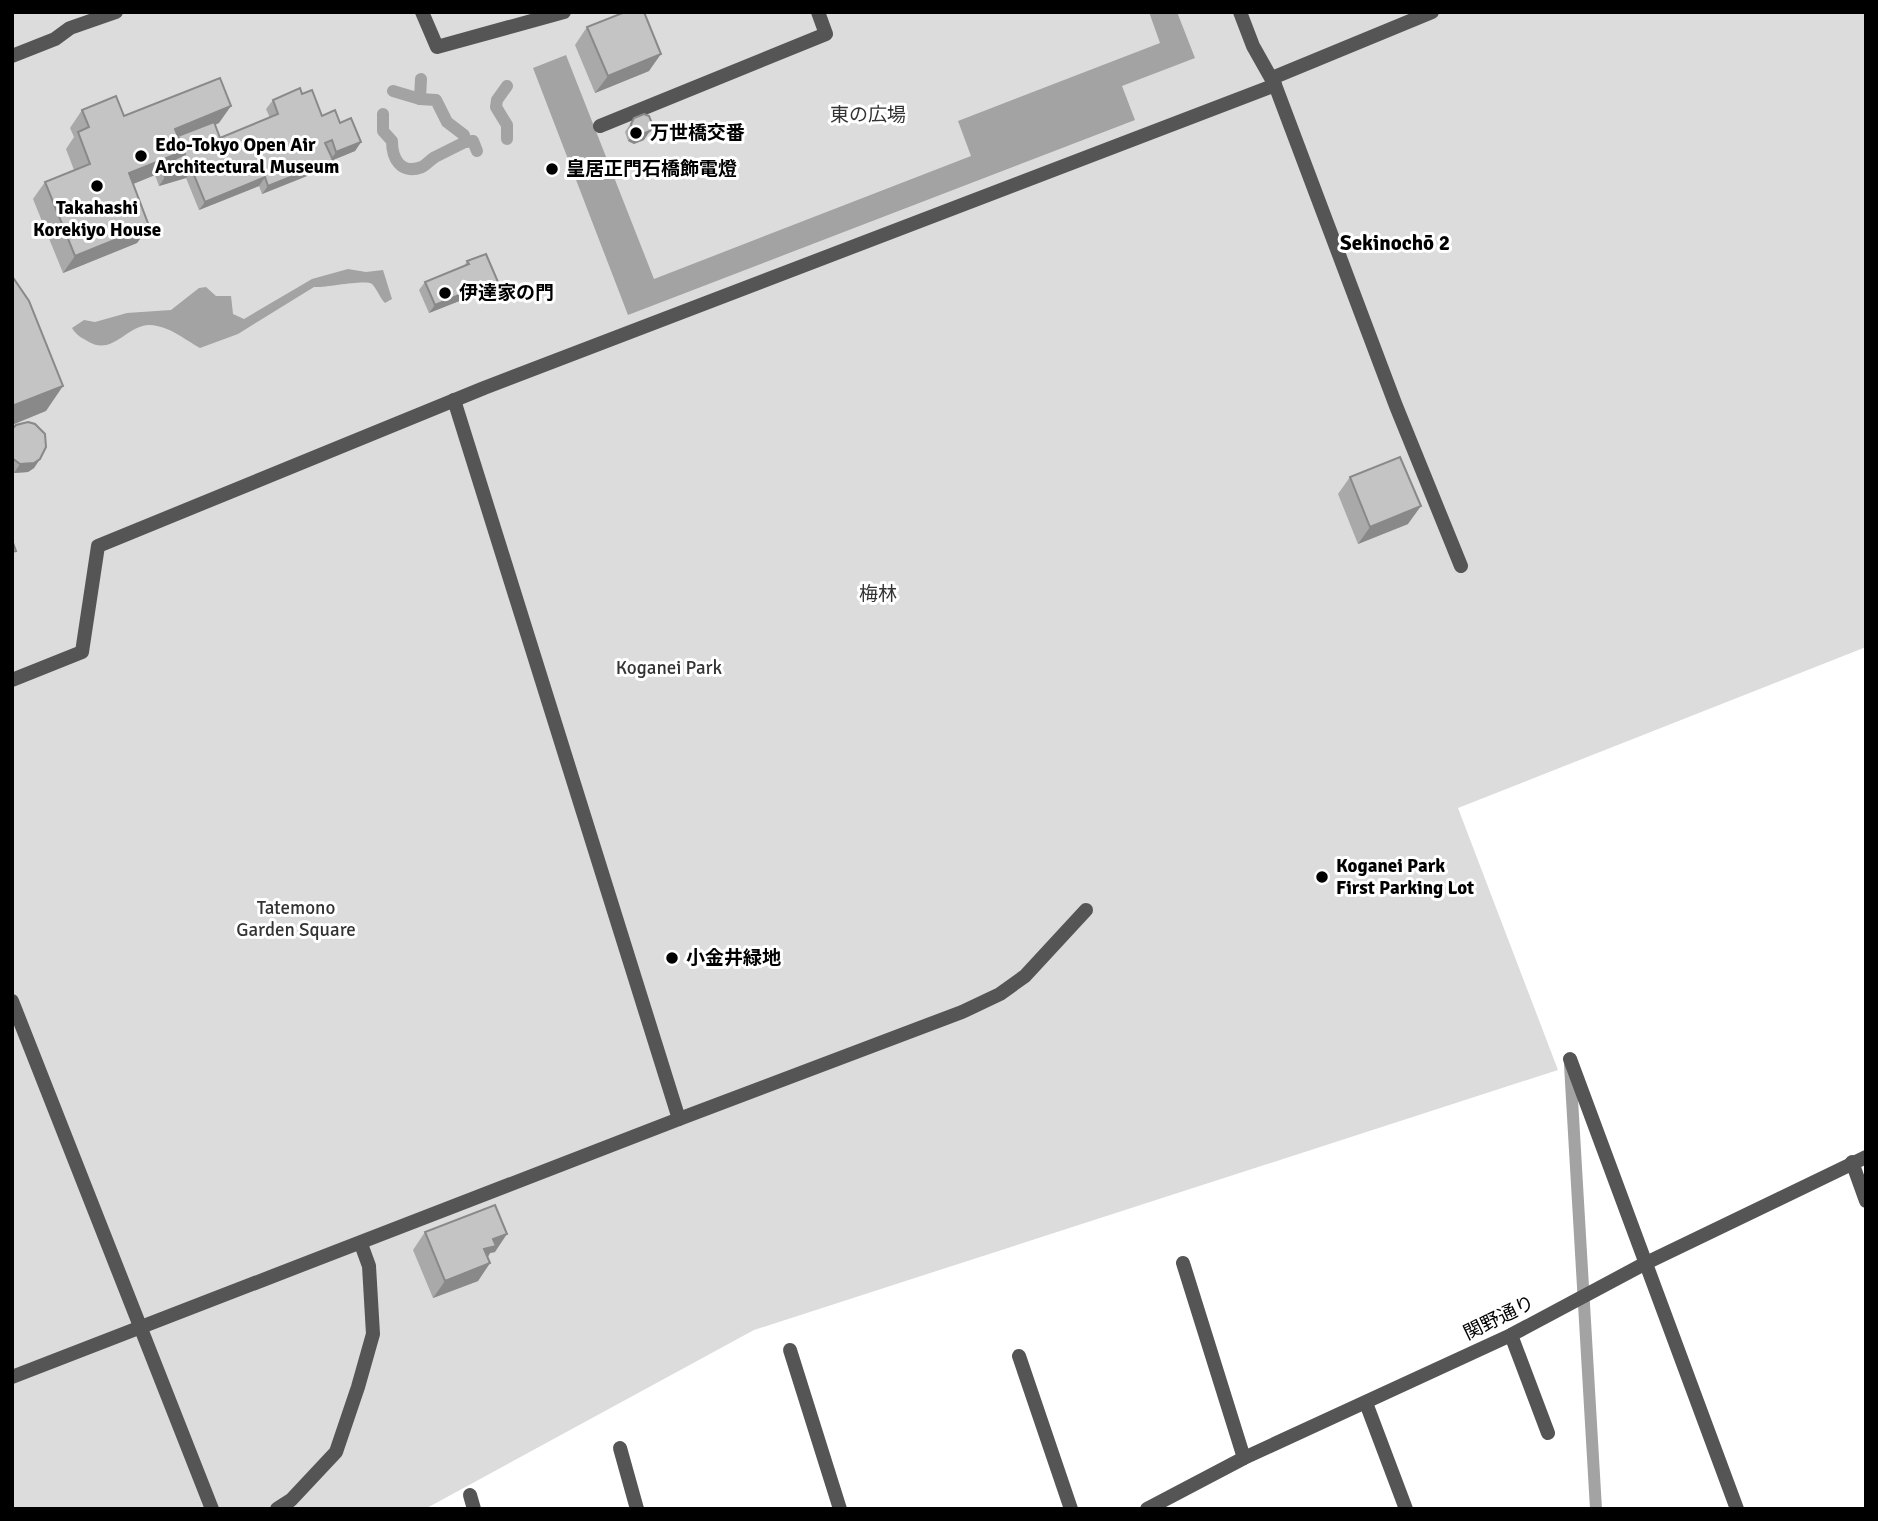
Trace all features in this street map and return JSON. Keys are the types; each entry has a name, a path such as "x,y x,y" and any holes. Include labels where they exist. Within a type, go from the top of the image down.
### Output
{"street":[{"path":"12,56 55,40 70,28 116,12"},
{"path":"422,12 437,47 564,12"},
{"path":"600,126 826,34 818,12"},
{"path":"1240,12 1253,46 1274,82 1396,406 1461,566"},
{"path":"12,680 82,652 98,546 454,400 1274,82 1432,12"},
{"path":"454,400 679,1119"},
{"path":"12,1377 962,1012 1000,994 1025,976 1086,910"},
{"path":"12,1001 212,1509"},
{"path":"1570,1059 1737,1509"},
{"path":"1859,1159 1866,1201"},
{"name":"関野通り","path":"1146,1509 1244,1458 1511,1335 1644,1264 1859,1159"},
{"path":"277,1509 291,1500 336,1452 358,1387 373,1334 369,1266 361,1244"},
{"path":"1183,1263 1244,1458"},
{"path":"1511,1335 1548,1433"},
{"path":"790,1350 840,1509"},
{"path":"1019,1356 1072,1509"},
{"path":"1366,1403 1406,1509"},
{"path":"620,1448 637,1509"}],"green space":[{"name":"Koganei Park","path":"12,12 1866,12 1866,647 1458,808 1558,1070 754,1330 425,1509 12,1509"}],"shaded area":[{"path":"1149,12 1177,12 1195,58 1122,86 1135,120 628,315 533,68 566,55 654,279 971,156 958,121 1160,43"},
{"path":"348,269 366,272 383,270 392,299 385,303 374,286 368,283 314,287 238,334 200,348 157,326 142,326 106,345 89,342 72,328 84,320 95,322 127,313 171,310 199,288 206,287 216,296 231,296 233,314 244,319 312,279"}],"building":[{"path":"625,12 644,12 661,54 608,76 587,27"},
{"name":"Takahashi Korekiyo House","path":"220,78 231,106 175,129 184,151 129,173 149,226 75,256 45,182 90,164 78,132 89,127 82,110 116,96 124,116"},
{"path":"300,88 302,94 312,90 322,116 335,110 340,123 351,118 361,142 336,152 332,140 325,143 333,160 268,186 265,177 205,202 192,170 165,177 161,166 185,154 178,136 214,122 220,138 278,114 273,100"},
{"path":"644,114 649,116 653,126 650,131 640,135 634,133 631,124 634,118"},
{"path":"486,254 498,282 479,290 478,287 435,305 425,282"},
{"path":"12,276 29,301 63,386 12,406"},
{"path":"28,422 35,424 45,434 46,447 40,459 34,463 20,464 12,458 12,429"},
{"path":"1400,457 1421,506 1370,527 1350,477"},
{"path":"495,1205 507,1234 493,1239 496,1246 484,1249 490,1263 445,1281 425,1232"}],"waterway":[{"path":"420,99 421,79"},
{"path":"507,86 497,100 496,107 507,125 507,139"},
{"path":"383,114 383,131 392,141 396,159 408,169 422,167 435,157 465,142 464,135 447,122 436,100 420,99 393,91"},
{"path":"465,142 473,141 477,151"},
{"path":"1570,1065 1596,1509"}],"place":[{"name":"万世橋交番","path":"636,133"},
{"name":"Edo-Tokyo Open Air Architectural Museum","path":"141,156"},
{"name":"皇居正門石橋飾電燈","path":"552,169"},
{"name":"Takahashi Korekiyo House","path":"97,186"},
{"name":"伊達家の門","path":"445,293"},
{"name":"Koganei Park First Parking Lot","path":"1322,877"},
{"name":"小金井緑地","path":"672,958"}],"district":[{"name":"Sekinochō 2","path":"1395,243"}],"park label":[{"name":"東の広場","path":"868,115"},
{"name":"梅林","path":"878,594"},
{"name":"Tatemono Garden Square","path":"296,919"}]}
